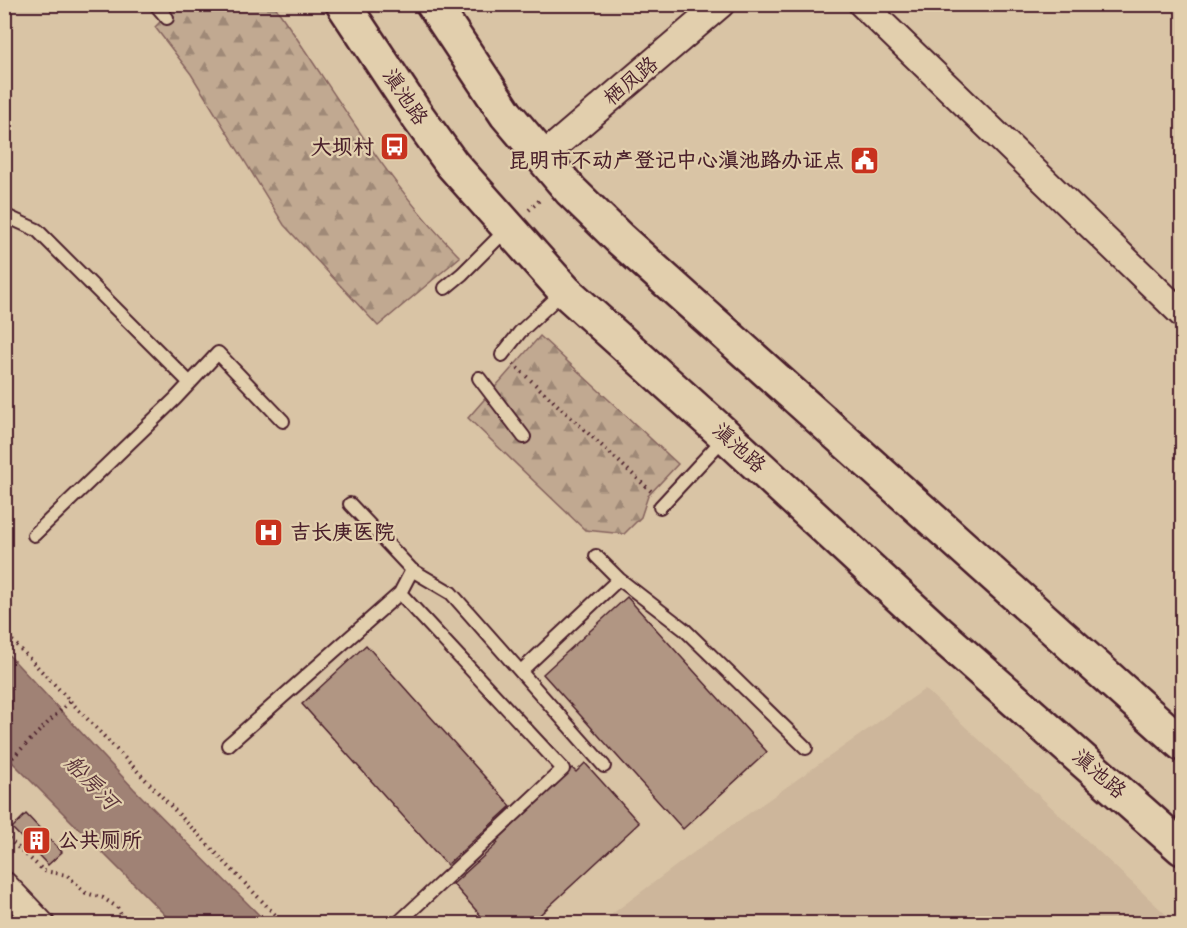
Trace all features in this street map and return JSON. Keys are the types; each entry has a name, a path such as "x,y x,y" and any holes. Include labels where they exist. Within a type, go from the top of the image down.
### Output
{"main road":[{"name":"滇池路","path":"343,4 411,108 452,164 518,219 565,291 939,633 1182,848"},
{"path":"433,4 506,114 571,190 620,239 1182,744"}],"street":[{"name":"栖凤路","path":"542,157 721,4"},
{"path":"862,4 1182,314"},
{"path":"4,885 41,924"}],"lane":[{"path":"155,4 167,18"},
{"path":"4,215 37,230 190,383"},
{"path":"445,288 518,219"},
{"path":"502,355 520,332 565,291"},
{"path":"34,535 218,353 284,421"},
{"path":"479,378 524,437"},
{"path":"660,507 726,436"},
{"path":"350,504 412,570 451,593 604,766"},
{"path":"596,556 619,579 685,630 806,748"},
{"path":"228,745 400,593 412,570"},
{"path":"521,671 619,579"},
{"path":"398,923 563,770 400,593"}],"path":[{"path":"518,219 548,193"},
{"path":"502,355 653,492 660,507"},
{"path":"4,632 284,924"},
{"path":"4,766 71,700"},
{"path":"4,835 44,871 67,875 86,893 103,898 117,907 126,924"}],"shaded area":[{"path":"925,689 1175,923 600,923 693,853"}],"green space":[{"path":"171,5 274,5 384,167 433,228 460,257 378,326 284,225 191,74 155,27 174,8"},
{"path":"540,336 678,464 648,496 641,517 624,534 585,530 468,418"}],"water":[{"name":"船房河","path":"4,650 134,789 267,923 173,923 5,755"}],"building":[{"path":"627,597 767,752 683,829 543,674"},
{"path":"366,645 511,806 447,865 302,704"},
{"path":"585,763 639,823 530,924 488,924 453,884 498,843 495,839 572,768 576,772"},
{"name":"公共厕所","path":"26,814 62,852 48,865 12,828"}],"place":[{"name":"大坝村","path":"395,147"},
{"name":"昆明市不动产登记中心滇池路办证点","path":"865,160"},
{"name":"吉长庚医院","path":"269,532"},
{"name":"公共厕所","path":"37,840"}]}
